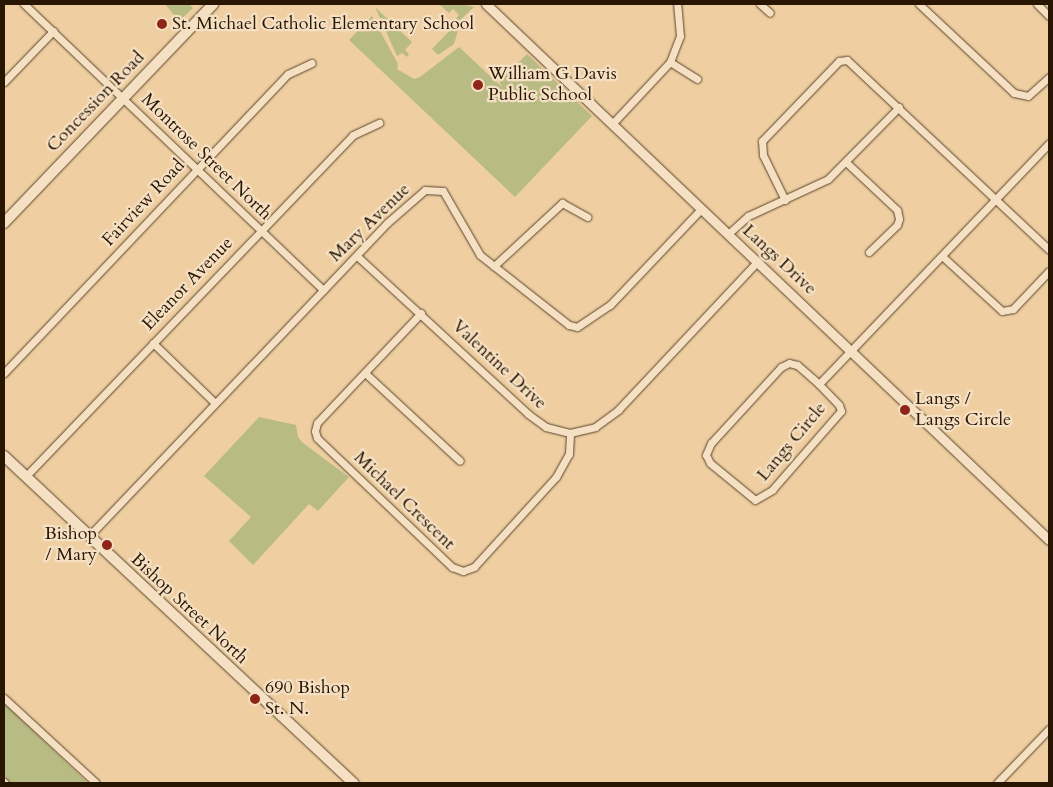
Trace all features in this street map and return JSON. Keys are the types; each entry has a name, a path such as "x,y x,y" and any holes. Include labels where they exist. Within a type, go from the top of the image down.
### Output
{"main road":[{"name":"Concession Road","path":"4,223 213,4"},
{"name":"Bishop Street North","path":"4,456 354,783"}],"street":[{"name":"Montrose Street North","path":"24,4 323,290"},
{"name":"Langs Drive","path":"486,4 1049,540"},
{"path":"612,124 670,62 680,36 680,13 677,4"},
{"path":"760,4 770,13"},
{"path":"919,4 1014,93 1028,96 1049,77"},
{"path":"1037,4 1049,16"},
{"path":"4,82 53,31"},
{"path":"785,200 763,155 762,141 839,61 849,61 1049,250"},
{"path":"670,62 697,79"},
{"name":"Fairview Road","path":"4,373 288,74 312,63"},
{"path":"728,234 748,216 819,185 847,163 899,107"},
{"name":"Eleanor Avenue","path":"26,476 353,135 379,123"},
{"name":"Langs Circle","path":"819,384 1049,143"},
{"path":"847,163 897,210 899,218 897,225 869,252"},
{"name":"Mary Avenue","path":"89,536 323,290 393,218 425,190 434,188 447,195 470,241 494,266 569,325 576,327 610,305 702,209"},
{"path":"494,266 562,203 587,217"},
{"name":"Valentine Drive","path":"357,256 421,313 528,414 546,427 570,433 595,427 618,410 757,262"},
{"path":"942,256 1002,311 1013,309 1049,270"},
{"name":"Michael Crescent","path":"421,313 317,423 316,438 457,570 474,566 556,477 569,454 570,433"},
{"path":"153,343 215,403"},
{"name":"Langs Circle","path":"789,363 797,365 819,384 839,405 841,412 764,498 755,500 749,497 710,463 706,455 711,443 781,367 789,363"},
{"path":"365,373 460,461"},
{"path":"4,698 96,783"},
{"path":"997,783 1049,729"}],"green space":[{"path":"165,4 189,4 193,8 179,21"},
{"path":"439,4 461,4 474,7 458,22 455,20 459,15 453,9 449,13"},
{"path":"375,7 412,42 405,50 409,54 407,57 402,53 397,56"},
{"name":"William G Davis Public School","path":"372,16 398,64 397,69 414,79 420,77 459,47 503,88 499,82 527,54 592,116 515,197 349,40"},
{"path":"456,24 459,27 454,44 438,55 432,49"},
{"path":"259,417 296,425 298,437 303,443 349,477 318,511 309,504 253,565 229,541 251,517 204,476"},
{"path":"4,703 88,783 11,783 4,776"}],"place":[{"name":"St. Michael Catholic Elementary School","path":"162,24"},
{"name":"William G Davis Public School","path":"478,85"},
{"name":"Langs / Langs Circle","path":"905,410"},
{"name":"Bishop / Mary","path":"107,545"},
{"name":"690 Bishop St. N.","path":"255,699"}]}
